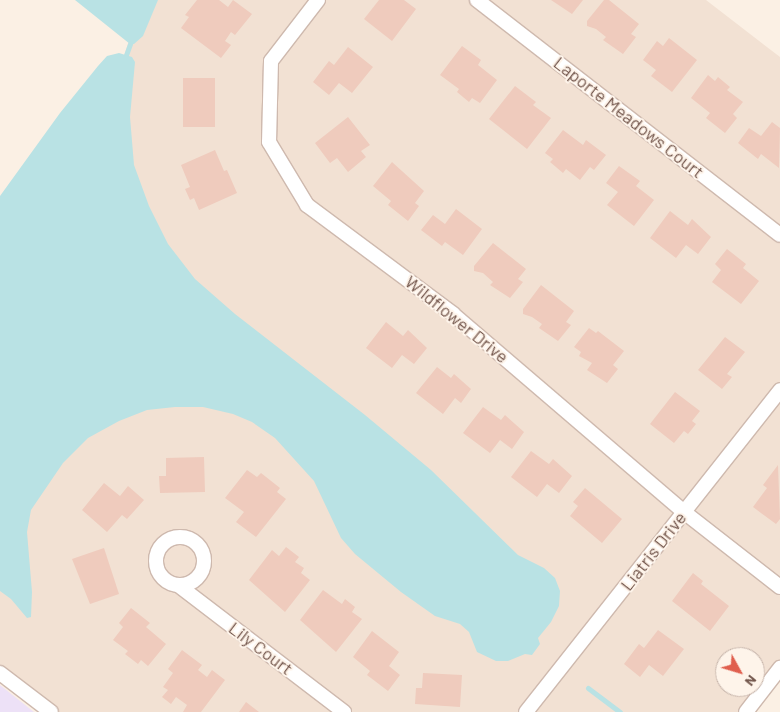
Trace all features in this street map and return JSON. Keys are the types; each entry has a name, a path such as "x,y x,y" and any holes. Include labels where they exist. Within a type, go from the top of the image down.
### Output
{"street":[{"name":"Wildflower Drive","path":"318,0 271,61 269,142 307,205 453,314 684,512 780,587"},
{"name":"Laporte Meadows Court","path":"477,0 780,235"},
{"name":"Liatris Drive","path":"526,712 540,697 780,390"},
{"name":"Lily Court","path":"178,585 344,712"},
{"path":"746,712 780,668"},
{"path":"0,673 51,712"}],"shaded area":[{"path":"95,0 706,0 780,57 780,659 765,678 765,647 715,647 715,697 750,697 738,712 59,712 0,667 0,228 111,97 132,31"},
{"path":"0,685 34,712 0,712"}],"water":[{"path":"75,0 158,0 143,36 134,44 130,44"},
{"path":"119,53 132,57 135,62 130,117 134,165 149,206 168,244 195,279 235,314 365,415 431,470 518,555 544,568 555,578 560,591 559,606 551,622 538,638 540,644 532,655 525,654 508,661 496,661 477,652 469,632 460,624 435,616 401,592 355,554 341,538 314,481 275,438 252,422 233,414 203,407 147,410 119,421 88,438 63,463 31,510 27,532 32,592 31,617 27,618 11,599 0,591 0,196 60,113 98,66 107,56"}],"building":[{"path":"197,0 219,0 228,7 233,0 252,14 235,35 231,32 225,41 231,45 221,58 181,28 189,17 185,15"},
{"path":"379,0 404,0 416,9 392,41 364,19"},
{"path":"551,0 583,0 572,14"},
{"path":"604,0 609,0 639,24 631,34 636,37 623,54 603,40 606,37 596,29 587,26 587,21"},
{"path":"669,38 697,60 672,92 651,76 656,70 643,60 657,41 663,46"},
{"path":"462,46 481,60 478,65 497,80 480,103 472,98 469,102 457,92 459,89 440,75"},
{"path":"348,47 373,67 352,93 339,83 329,95 313,82 329,61 334,65"},
{"path":"708,75 715,81 718,77 730,87 727,90 743,102 733,114 737,118 725,133 706,118 710,113 691,98"},
{"path":"183,78 215,78 215,127 183,127"},
{"path":"515,86 536,102 533,105 551,118 527,149 489,119"},
{"path":"348,117 370,145 361,151 366,157 348,172 337,158 330,163 315,143"},
{"path":"772,122 780,128 779,168 761,154 758,159 738,143 749,128 761,136"},
{"path":"563,130 583,145 586,140 606,155 594,170 590,167 580,180 566,169 563,173 550,162 553,159 545,153"},
{"path":"215,150 224,171 227,170 237,193 199,210 194,198 190,200 185,189 190,187 181,165"},
{"path":"392,162 424,191 415,203 419,206 408,221 388,205 391,201 373,186"},
{"path":"619,166 640,181 636,186 654,200 634,226 607,205 618,192 606,183"},
{"path":"456,209 482,229 463,255 445,242 442,246 421,230 433,215 445,224"},
{"path":"670,211 688,225 692,219 711,237 698,254 686,245 676,258 650,238"},
{"path":"493,243 526,269 518,279 523,282 510,298 490,285 493,282 483,273 474,271 474,266"},
{"path":"727,249 746,264 743,268 759,281 741,304 712,282 721,270 715,264"},
{"path":"541,285 574,311 566,322 571,325 558,341 539,328 542,324 532,317 523,314 523,309"},
{"path":"386,322 403,336 408,330 427,348 414,364 402,355 392,368 366,348"},
{"path":"589,328 596,333 598,331 624,351 613,365 618,369 607,383 587,370 592,363 579,356 581,352 574,347"},
{"path":"725,337 745,352 727,374 732,377 722,389 698,370"},
{"path":"437,367 451,378 454,374 471,389 461,403 455,398 443,414 416,393"},
{"path":"675,392 700,411 692,421 696,424 688,434 684,431 674,443 650,424"},
{"path":"483,407 501,420 505,415 524,432 512,449 500,440 490,453 463,433"},
{"path":"531,451 549,464 553,459 572,476 559,493 547,484 537,497 511,477"},
{"path":"204,457 205,492 160,493 159,476 166,476 166,458"},
{"path":"778,465 780,519 776,524 753,507 767,488 763,485"},
{"path":"247,470 257,477 261,473 280,488 277,492 286,499 256,537 236,522 244,512 225,498"},
{"path":"104,483 120,496 128,486 144,500 127,519 122,515 107,532 82,510"},
{"path":"585,488 622,519 602,543 570,516 578,506 573,502"},
{"path":"286,547 299,557 295,562 304,568 301,573 310,580 285,612 249,580 272,550 279,556"},
{"path":"104,548 119,594 90,604 72,559"},
{"path":"693,573 703,581 701,584 729,606 710,631 672,601"},
{"path":"323,590 342,604 345,599 355,607 352,612 362,619 336,652 300,620"},
{"path":"131,608 150,623 146,627 166,644 148,666 141,660 138,664 125,654 128,651 113,640 123,627 119,623"},
{"path":"658,630 684,649 663,676 649,665 640,677 624,664 639,644 644,648"},
{"path":"372,631 399,652 389,666 400,675 388,691 367,675 370,671 353,657"},
{"path":"182,650 202,665 198,670 207,677 212,670 225,680 201,712 183,712 187,705 176,697 171,704 162,697 168,690 163,687 173,673 168,669"},
{"path":"423,673 462,675 460,707 415,704 416,688 422,688"},
{"path":"246,702 259,712 239,712"}],"waterway":[{"path":"126,55 130,44"},
{"path":"588,688 620,712"}]}
